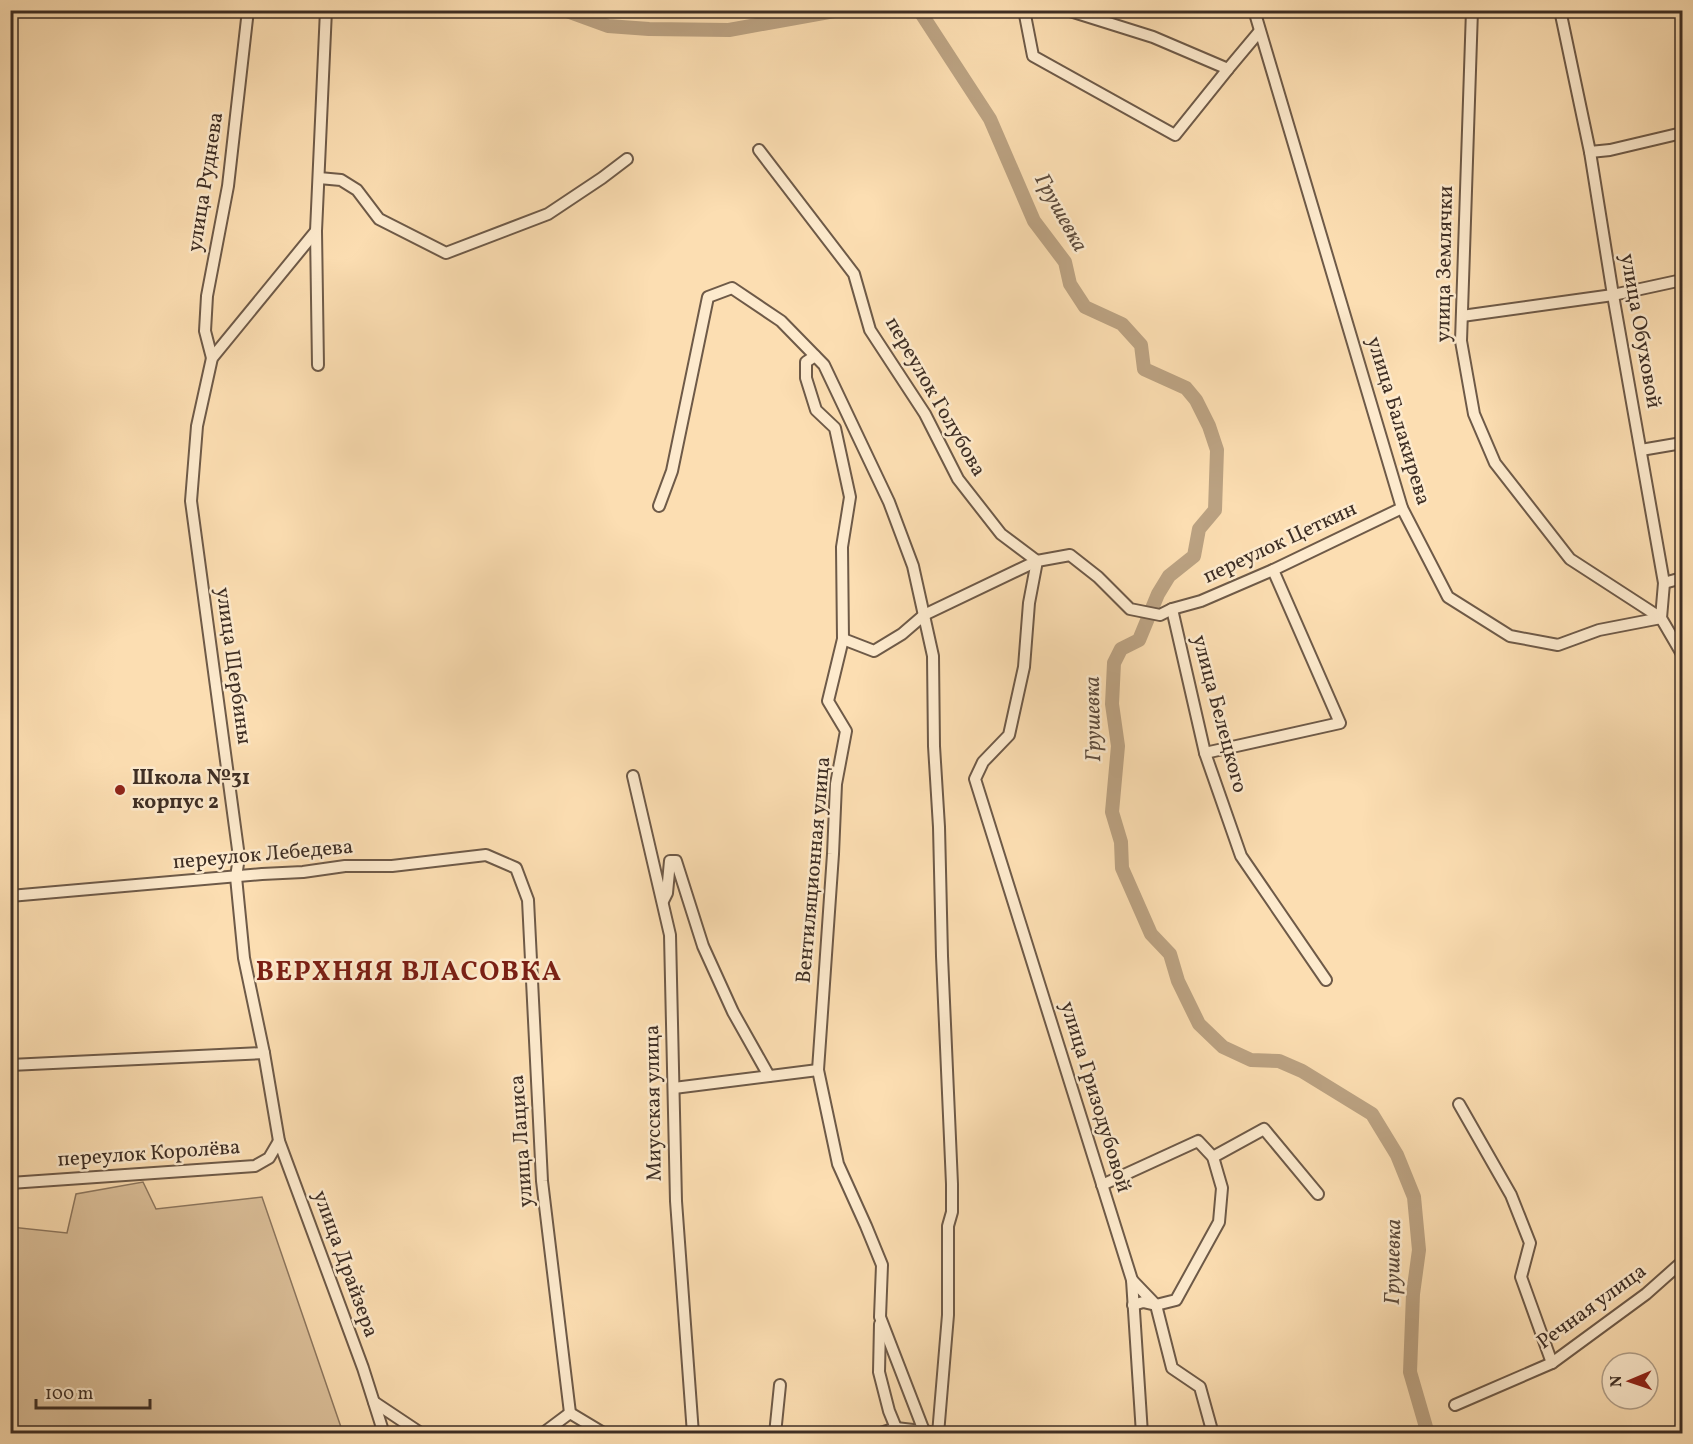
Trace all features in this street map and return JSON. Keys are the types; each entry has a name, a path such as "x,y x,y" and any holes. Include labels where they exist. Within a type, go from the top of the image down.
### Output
{"street":[{"name":"улица Руднева","path":"212,358 205,331 207,296 228,186 248,10"},
{"path":"318,365 316,231 326,10"},
{"path":"1024,10 1033,56 1175,135 1259,32"},
{"path":"1067,10 1153,37 1228,69"},
{"name":"улица Балакирева","path":"1254,10 1402,507 1448,597 1510,636 1558,645 1599,630 1661,618"},
{"name":"улица Землячки","path":"1472,10 1461,341 1474,414 1495,463 1570,559 1661,618"},
{"name":"улица Обуховой","path":"1560,10 1590,152 1664,583 1661,618"},
{"path":"1590,152 1610,150 1683,133"},
{"name":"переулок Голубова","path":"759,150 854,274 870,330 925,414 958,479 1001,534 1037,561"},
{"path":"319,178 341,180 357,190 379,219 446,253 548,214 627,159"},
{"name":"улица Щербины","path":"279,1141 244,958 236,877 239,857 191,501 197,426 212,358 316,231"},
{"path":"1462,316 1613,295 1683,280"},
{"path":"659,506 672,471 708,297 732,288 781,321 824,365 889,502 913,566 933,656 934,746 952,1184 952,1212 948,1226 948,1315 937,1434 896,1428 878,1434"},
{"name":"Вентиляционная улица","path":"815,356 806,362 806,378 816,410 836,428 850,497 842,547 843,639 828,701 846,731 836,784 818,1070 838,1164 882,1265 879,1372 888,1411 896,1428"},
{"path":"1641,450 1683,443"},
{"name":"переулок Цеткин","path":"1037,561 1070,555 1098,577 1130,609 1160,615 1172,609 1201,601 1273,570 1402,507"},
{"path":"843,639 874,651 902,634 924,615 1037,561"},
{"name":"улица Гризодубовой","path":"1037,561 1029,603 1024,667 1009,735 983,762 975,779 1132,1280 1139,1433"},
{"path":"1205,753 1340,723 1273,570"},
{"path":"1664,583 1683,578"},
{"name":"улица Белецкого","path":"1172,609 1205,753 1241,856 1326,980"},
{"path":"1661,618 1683,654"},
{"name":"Миусская улица","path":"633,776 670,935 676,1201 693,1434"},
{"name":"переулок Лебедева","path":"10,896 303,872 345,866 392,866 486,855 516,868"},
{"path":"663,902 667,893 670,861 676,861 704,946 733,1012 769,1076"},
{"name":"улица Лациса","path":"516,868 528,900 542,1181 570,1413"},
{"path":"10,1065 264,1053"},
{"path":"674,1088 818,1070"},
{"path":"1459,1104 1511,1195 1530,1243 1521,1277 1552,1363"},
{"path":"1213,1156 1264,1128 1318,1194"},
{"name":"переулок Королёва","path":"10,1183 255,1166 269,1158 279,1141"},
{"name":"улица Драйзера","path":"279,1141 384,1434"},
{"path":"1102,1185 1198,1141 1213,1156 1222,1188 1219,1222 1176,1300 1156,1305 1143,1302 1133,1305"},
{"name":"Речная улица","path":"1455,1405 1552,1363 1646,1294 1683,1262"},
{"path":"1132,1280 1156,1305 1172,1368 1200,1387 1213,1434"},
{"name":"Вентиляционная улица","path":"880,1317 924,1431"},
{"path":"775,1434 780,1385"},
{"path":"374,1401 422,1434"},
{"path":"543,1434 570,1413 605,1434"}],"shaded area":[{"path":"143,1182 156,1209 262,1197 343,1433 11,1433 11,1227 67,1233 76,1194"}],"waterway":[{"name":"Грушевка","path":"564,10 608,26 729,30 840,10"},
{"name":"Грушевка","path":"919,10 990,119 1034,221 1065,262 1070,284 1085,307 1122,324 1141,345 1144,369 1186,388 1196,400 1209,426 1217,450 1215,510 1199,529 1194,556 1169,576 1158,594 1139,640 1121,649 1114,663 1112,704 1118,746 1112,812 1121,842 1122,868 1151,934 1170,954 1178,981 1199,1024 1223,1047 1251,1060 1279,1061 1302,1071 1372,1114 1397,1155 1414,1197 1419,1250 1413,1294 1410,1372 1428,1434"},
{"name":"Грушевка","path":"1674,1434 1682,1428"}],"place":[{"name":"Школа №31 корпус 2","path":"120,790"}],"district":[{"name":"ВЕРХНЯЯ ВЛАСОВКА","path":"409,973"}]}
